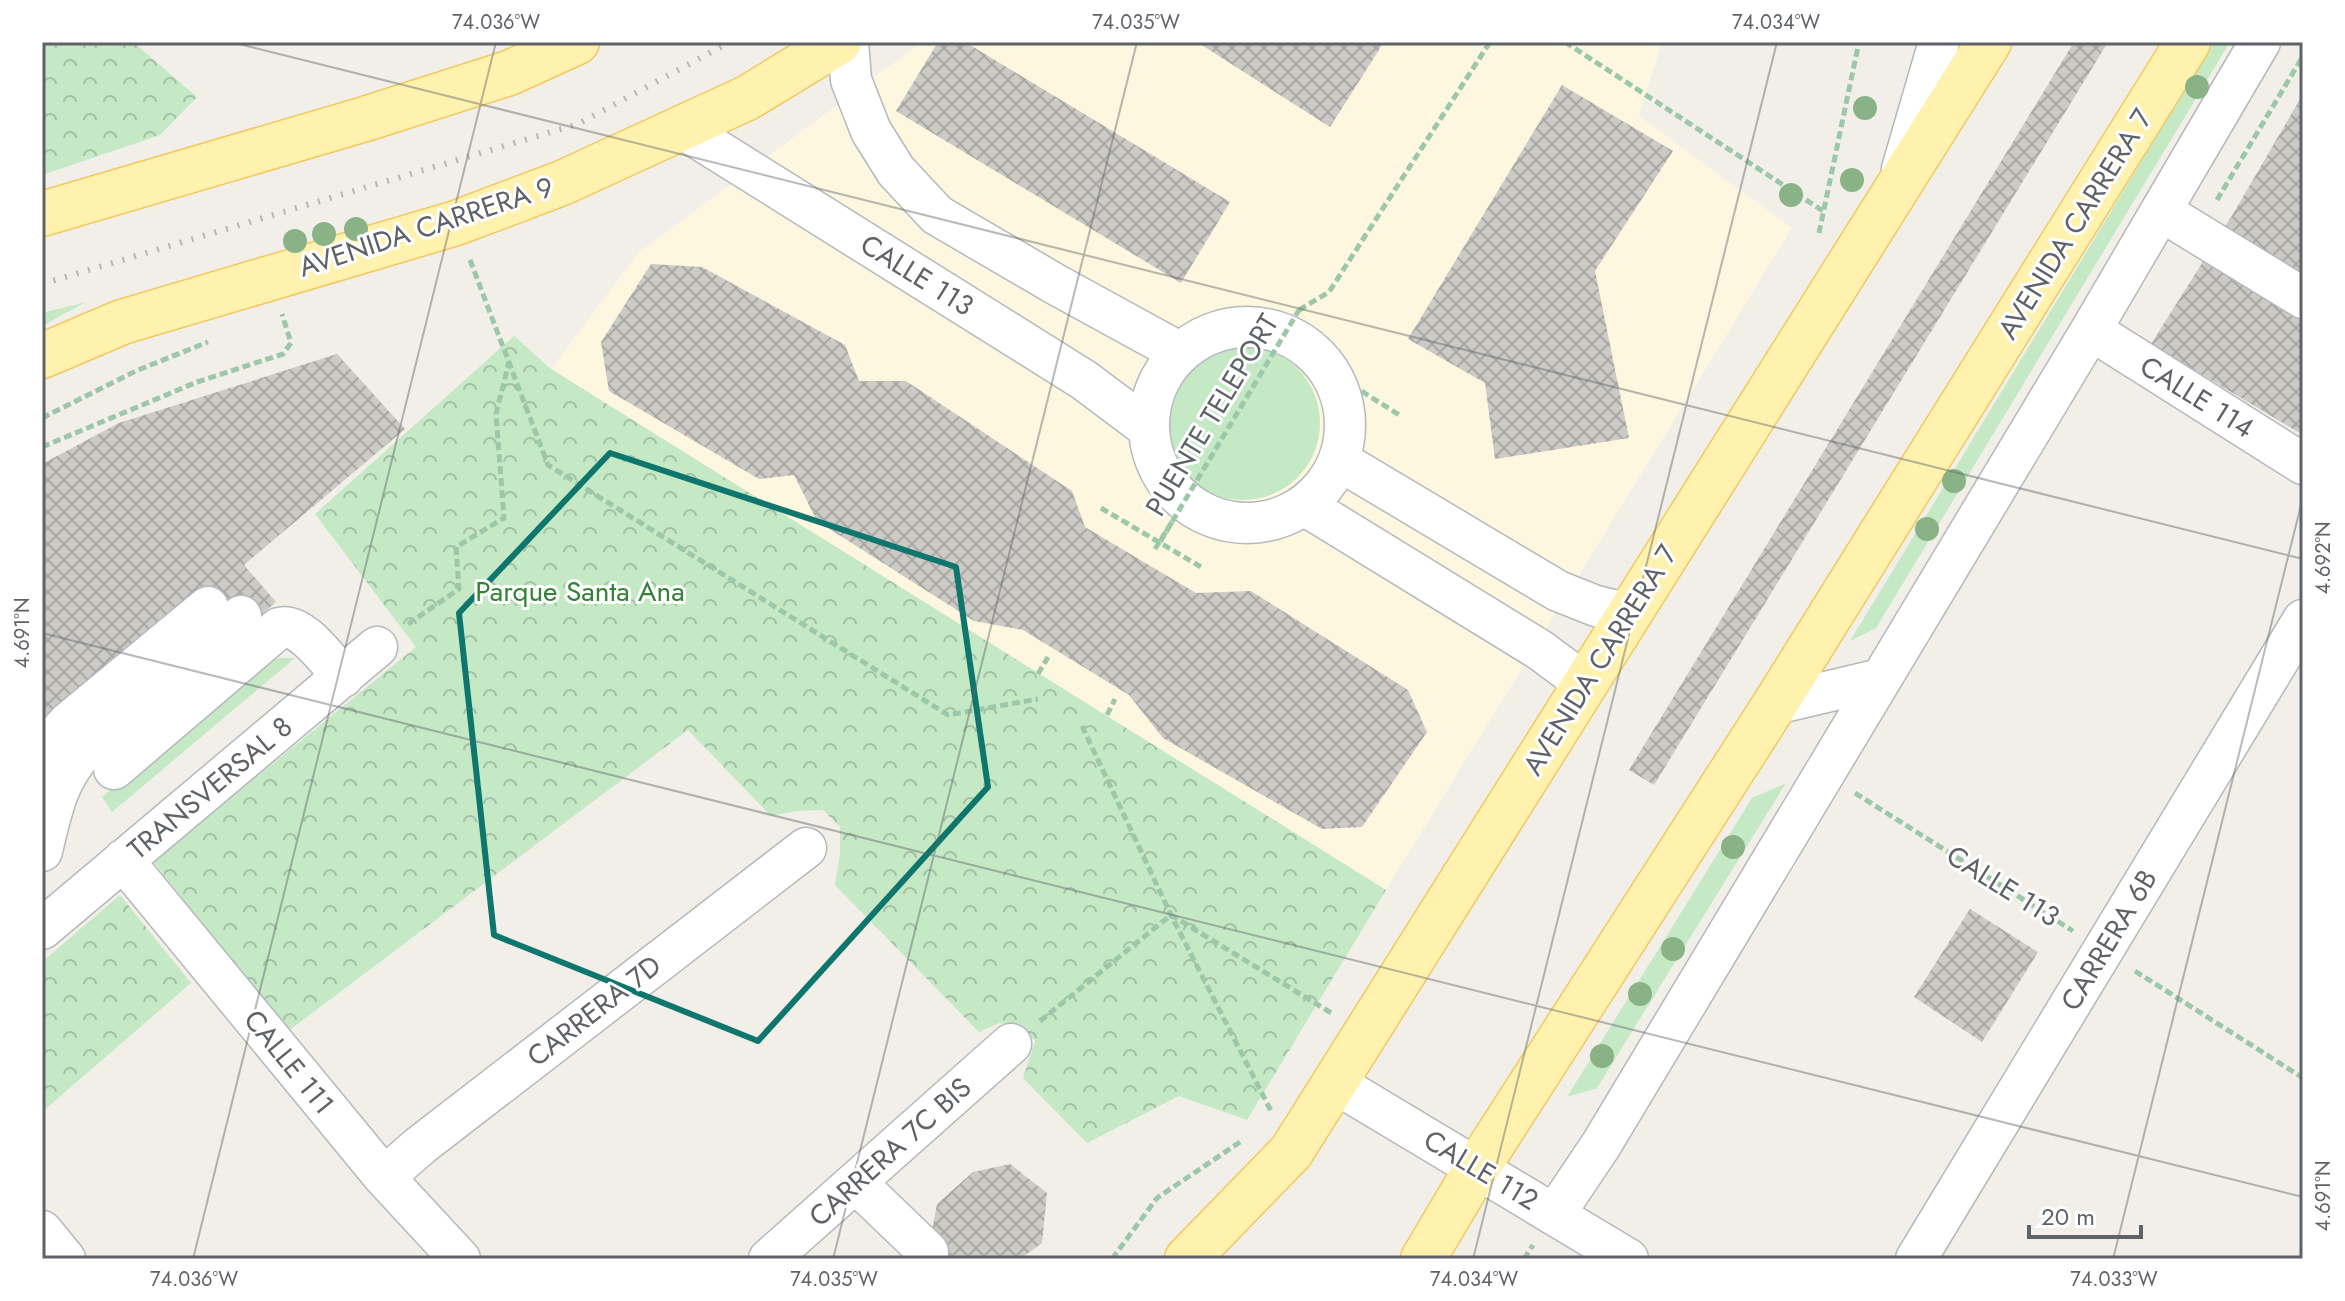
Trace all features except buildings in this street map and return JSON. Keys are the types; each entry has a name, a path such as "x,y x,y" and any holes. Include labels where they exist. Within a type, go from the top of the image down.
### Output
{"main road":[{"path":"42,214 423,101 509,73 577,42"},
{"name":"AVENIDA CARRERA 9","path":"42,356 122,322 167,308 463,242 562,183 747,98 839,42"},
{"name":"AVENIDA CARRERA 7","path":"1187,1259 1291,1152 1989,42"},
{"name":"AVENIDA CARRERA 7","path":"1423,1259 1477,1168 1775,704 2188,42"}],"street":[{"path":"848,42 851,80 871,131 896,171 937,215 1179,352"},
{"path":"1896,191 1939,42"},
{"path":"1554,1215 1601,1145 2091,330 2260,42"},
{"name":"CALLE 113","path":"683,129 1084,380 1148,428"},
{"path":"2161,211 2303,298"},
{"path":"1231,327 1259,327 1288,334 1312,350 1331,372 1344,400 1347,431 1340,461 1325,486 1304,505 1282,517 1257,523 1231,522 1207,515 1185,501 1165,480 1153,455 1148,428 1151,400 1162,374 1179,352 1203,336 1231,327"},
{"name":"CALLE 114","path":"2091,330 2303,464"},
{"path":"1340,461 1558,591 1596,606 1629,614"},
{"path":"1304,505 1540,650 1571,673 1581,689"},
{"path":"42,751 68,723 232,605 78,756 61,784 42,851"},
{"name":"CARRERA 6B","path":"1916,1259 2303,620"},
{"path":"114,769 279,628 297,628 343,677"},
{"name":"TRANSVERSAL 8","path":"42,929 377,647"},
{"path":"1775,704 1881,679"},
{"name":"CARRERA 7D","path":"384,1177 421,1145 806,848"},
{"name":"CALLE 111","path":"123,860 384,1177 460,1259"},
{"name":"CARRERA 7C BIS","path":"769,1259 1011,1044"},
{"name":"CALLE 112","path":"1333,1082 1628,1259"},
{"path":"856,1183 928,1252"},
{"path":"42,1231 65,1259"}],"path":[{"name":"PUENTE TELEPORT","path":"1160,542 1299,310 1329,292 1490,42"},
{"path":"1565,42 1823,211"},
{"path":"456,266 463,242"},
{"path":"463,242 548,465 948,715 1038,699"},
{"path":"267,319 296,309"},
{"path":"42,447 197,382 283,354 291,343 282,313"},
{"path":"42,418 138,370 210,342"},
{"path":"377,647 459,589 456,547 504,518 496,414 509,361"},
{"path":"1331,372 1401,416"},
{"path":"115,416 119,423"},
{"path":"1155,549 1185,501"},
{"path":"1101,508 1201,567"},
{"path":"1038,674 1048,657"},
{"path":"1107,715 1115,699"},
{"path":"1082,726 1171,915 1291,1152"},
{"name":"CALLE 113","path":"1824,773 2303,1078"},
{"path":"1171,915 1347,1022 1383,1004"},
{"path":"1011,1044 1171,915"}],"highlighted area":[{"path":"610,453 956,567 988,787 758,1041 494,935 459,613"}],"shaded area":[{"path":"922,42 1662,42 1639,116 1792,228 1386,890 551,369 638,253"}],"green space":[{"path":"42,42 133,42 197,97 160,135 42,175"},
{"path":"2214,42 2230,42 1876,628 1850,641"},
{"path":"86,302 42,326 42,313"},
{"name":"Parque Santa Ana","path":"514,336 551,369 1386,890 1247,1120 1179,1096 1087,1143 1023,1078 1035,1041 1022,1026 999,1023 979,1032 835,885 840,827 823,810 771,816 688,730 287,1032 153,861 416,647 315,514"},
{"path":"1243,346 1273,351 1298,368 1315,393 1320,423 1315,453 1298,478 1273,495 1243,500 1213,495 1188,478 1171,453 1166,423 1171,393 1188,368 1213,351"},
{"path":"264,658 295,658 112,812 102,797"},
{"path":"1786,783 1597,1088 1567,1097 1752,798"},
{"path":"120,895 191,983 42,1112 42,962"}],"railway":[{"path":"42,284 578,124 730,42"}]}
